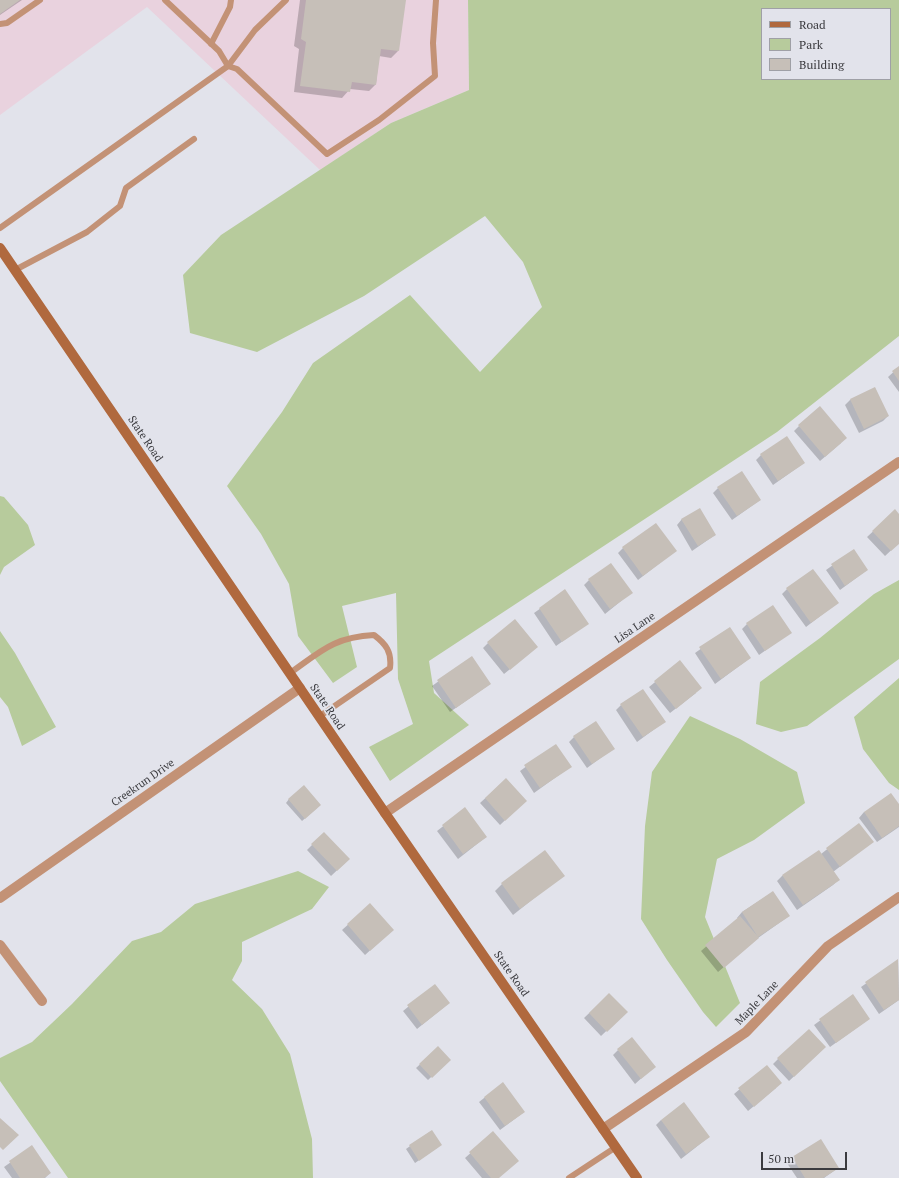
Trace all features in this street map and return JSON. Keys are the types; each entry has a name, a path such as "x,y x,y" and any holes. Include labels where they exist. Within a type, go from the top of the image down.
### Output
{"main road":[{"name":"State Road","path":"0,248 385,813 637,1178"}],"street":[{"name":"Lisa Lane","path":"385,813 899,462"},
{"name":"Creekrun Drive","path":"0,898 300,688"},
{"name":"Maple Lane","path":"604,1129 746,1032 828,946 899,898"},
{"path":"0,944 42,1001"}],"lane":[{"path":"0,24 7,23 40,0"},
{"path":"165,0 219,51 228,66 237,69 326,154 379,120 435,76 433,43 436,0"},
{"path":"211,44 230,7 232,0"},
{"path":"0,228 228,66 255,30 286,0"},
{"path":"15,270 87,232 120,206 126,188 194,139"},
{"path":"290,673 326,647 342,639 374,635 383,642 390,653 390,668 320,716"},
{"path":"569,1178 616,1148"}],"shaded area":[{"path":"0,0 468,0 469,90 391,123 320,170 147,7 0,115"}],"green space":[{"path":"468,0 899,0 899,336 777,432 429,661 434,693 469,725 390,781 369,747 413,724 398,679 396,593 342,606 357,667 333,683 298,636 289,584 261,534 227,486 282,412 313,363 410,295 480,372 542,307 523,262 485,216 364,296 257,352 190,333 183,275 221,235 391,123 469,90"},
{"path":"0,496 4,497 28,525 35,545 4,567 0,575"},
{"path":"899,580 899,659 807,726 781,732 756,724 760,682 820,638 874,594"},
{"path":"0,631 15,653 56,727 22,746 8,707 0,697"},
{"path":"899,678 899,790 889,783 863,749 854,717"},
{"path":"690,716 740,739 797,772 805,803 754,840 717,859 705,917 740,1003 716,1027 703,1012 641,919 645,826 652,772"},
{"path":"298,871 329,887 312,909 242,942 242,961 232,980 262,1009 290,1054 312,1139 313,1178 68,1178 0,1081 0,1058 32,1042 72,1004 132,941 161,932 195,904"}],"building":[{"path":"0,0 20,0 0,14"},
{"path":"306,0 406,0 399,51 381,49 376,85 352,82 350,92 300,86 306,42 301,39"},
{"path":"899,366 899,381 892,371"},
{"path":"875,387 889,416 864,429 850,399"},
{"path":"820,406 847,438 825,457 798,425"},
{"path":"787,436 805,463 778,481 760,454"},
{"path":"742,471 761,500 737,516 717,487"},
{"path":"700,508 716,535 698,546 681,519"},
{"path":"895,509 899,514 899,544 891,551 872,531"},
{"path":"656,523 677,551 643,576 622,547"},
{"path":"854,549 868,570 845,586 831,564"},
{"path":"611,563 633,593 610,609 588,579"},
{"path":"813,569 839,603 811,623 786,588"},
{"path":"565,589 589,624 562,642 539,608"},
{"path":"773,605 792,633 765,651 746,623"},
{"path":"515,619 538,647 510,670 487,642"},
{"path":"730,627 751,658 721,679 699,647"},
{"path":"472,656 491,684 456,708 437,680"},
{"path":"680,660 702,688 676,709 654,681"},
{"path":"643,689 666,722 643,737 620,704"},
{"path":"596,721 615,749 592,764 573,736"},
{"path":"556,744 572,767 540,788 524,765"},
{"path":"506,778 527,801 505,821 485,798"},
{"path":"304,785 321,805 305,819 288,799"},
{"path":"891,793 899,804 899,826 882,838 864,812"},
{"path":"465,807 487,837 463,854 442,825"},
{"path":"859,823 874,842 840,867 826,848"},
{"path":"324,832 350,859 337,871 311,844"},
{"path":"545,850 565,876 520,909 501,883"},
{"path":"819,850 840,880 803,905 782,875"},
{"path":"773,891 790,916 758,937 742,912"},
{"path":"370,903 394,930 370,951 347,924"},
{"path":"740,916 759,938 724,968 705,945"},
{"path":"898,959 899,1000 884,1010 865,982"},
{"path":"435,984 450,1003 422,1025 407,1005"},
{"path":"609,993 628,1012 607,1032 589,1013"},
{"path":"853,994 870,1019 836,1043 819,1019"},
{"path":"809,1029 826,1047 794,1077 777,1058"},
{"path":"632,1037 656,1067 641,1079 617,1049"},
{"path":"438,1046 451,1060 432,1078 419,1064"},
{"path":"767,1065 782,1083 754,1107 738,1088"},
{"path":"503,1082 525,1112 505,1126 484,1097"},
{"path":"684,1102 710,1137 686,1154 661,1120"},
{"path":"0,1118 19,1135 3,1150 0,1147"},
{"path":"432,1130 442,1145 419,1161 409,1145"},
{"path":"493,1131 519,1161 499,1178 491,1178 469,1152"},
{"path":"821,1139 839,1168 823,1178 805,1178 792,1157"},
{"path":"32,1145 51,1173 44,1178 20,1178 9,1161"}]}
